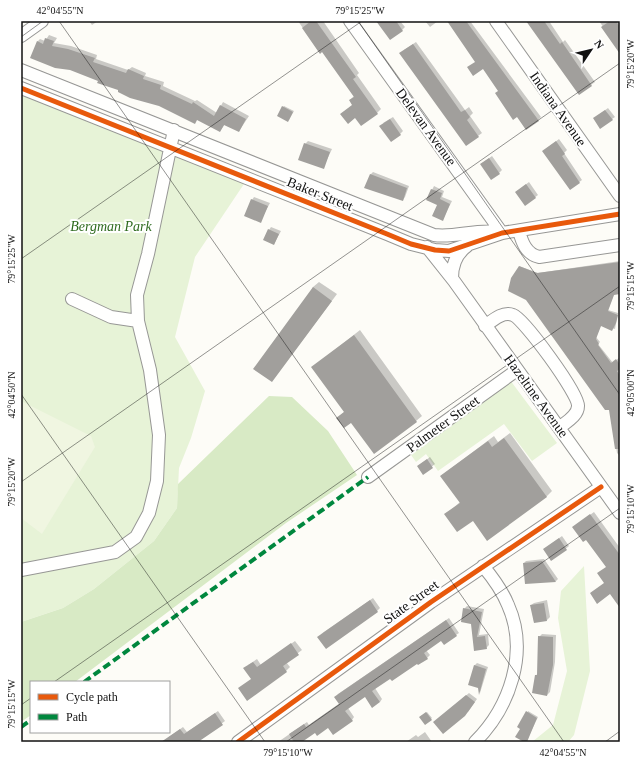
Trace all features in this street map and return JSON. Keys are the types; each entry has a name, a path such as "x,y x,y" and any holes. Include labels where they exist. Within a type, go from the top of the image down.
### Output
{"street":[{"path":"21,36 42,21"},
{"name":"Delevan Avenue","path":"350,21 502,233"},
{"name":"Indiana Avenue","path":"496,21 620,196"},
{"path":"22,92 25,71"},
{"name":"Baker Street","path":"25,71 434,235 446,237 484,231 502,233"},
{"name":"Baker Street","path":"22,92 399,239 429,248 449,251 502,233 620,214"},
{"path":"21,570 115,552 136,537 142,528 154,497 160,452 158,416 138,321 137,295 148,254 174,130"},
{"name":"Hazeltine Avenue","path":"397,220 414,232 429,248 452,278 620,513"},
{"path":"519,230 527,249 531,254 539,257 620,245"},
{"path":"452,278 455,260 459,253 470,244"},
{"path":"72,299 111,317 138,321"},
{"path":"485,326 502,315 508,314 518,318 529,330 572,389 578,401 576,414 559,428"},
{"name":"Palmeter Street","path":"368,477 517,370"},
{"name":"State Street","path":"238,742 483,566 601,487"},
{"path":"475,742 485,732 503,705 511,685 517,645 508,605 499,586 483,566"}],"green space":[{"name":"Bergman Park","path":"21,92 246,181 195,257 175,337 205,391 191,438 179,468 177,508 154,541 94,589 63,608 21,622"},
{"path":"510,380 557,443 532,461 504,424 438,471 426,454 416,462 409,452"},
{"path":"269,396 292,397 328,431 357,475 286,523 76,681 30,681 30,716 21,722 21,622 63,608 94,589 154,541 177,508 178,484"},
{"path":"21,401 91,436 95,447 42,534 21,518"},
{"path":"584,566 590,671 574,735 568,742 532,742 553,725 567,671 558,618 561,591"}],"building":[{"path":"311,21 316,21 356,77 353,79 378,114 361,126 355,118 348,124 340,114 352,105 349,100 354,97 322,52 320,54 302,28"},
{"path":"376,21 396,21 403,31 390,40"},
{"path":"447,21 466,21 539,121 526,130 517,117 513,120 495,93 498,91 483,69 473,76 467,67 475,62"},
{"path":"526,21 544,21 560,44 562,42 592,86 579,95"},
{"path":"610,21 616,21 620,27 620,54 601,27"},
{"path":"45,38 54,41 52,46 68,49 95,58 93,62 126,73 128,69 144,76 143,79 161,85 160,89 192,104 193,102 214,116 220,105 246,119 239,132 224,125 220,132 197,120 195,124 159,106 130,98 118,92 118,90 97,83 98,81 70,70 55,68 30,58 37,41 43,44"},
{"path":"413,44 461,112 465,110 470,117 467,120 479,137 466,146 399,53"},
{"path":"282,106 293,112 288,122 277,116"},
{"path":"605,110 613,120 600,129 593,118"},
{"path":"390,119 401,135 391,142 379,126"},
{"path":"556,141 565,154 562,156 580,183 570,190 542,151"},
{"path":"304,143 330,152 324,169 298,160"},
{"path":"489,158 500,174 491,180 480,164"},
{"path":"370,174 407,188 403,201 364,188"},
{"path":"526,184 536,198 525,206 515,192"},
{"path":"431,189 442,193 440,199 450,204 443,221 432,216 437,205 426,200"},
{"path":"251,199 268,206 261,223 244,216"},
{"path":"268,229 279,234 274,245 263,240"},
{"path":"620,262 620,294 614,295 608,311 618,315 616,323 612,331 601,326 596,339 599,344 598,345 611,363 616,359 620,365 620,369 617,371 620,376 620,449 615,449 609,410 605,410 526,300 508,291 511,278 519,266 537,273"},
{"path":"313,287 332,301 272,382 253,369"},
{"path":"354,335 417,422 374,454 351,423 344,428 336,418 344,412 311,367"},
{"path":"504,438 547,497 487,541 473,521 457,532 444,514 460,503 440,476 488,441 492,447"},
{"path":"427,459 433,468 423,475 417,466"},
{"path":"590,514 620,555 620,608 610,594 597,604 590,593 604,583 597,573 606,567 586,540 583,542 572,527"},
{"path":"559,538 567,550 551,561 543,549"},
{"path":"542,561 556,582 525,584 523,563"},
{"path":"370,600 378,612 326,649 317,637"},
{"path":"544,603 547,621 534,623 530,605"},
{"path":"463,608 482,612 477,637 485,636 487,649 474,651 471,624 461,622"},
{"path":"446,620 457,636 444,645 441,641 424,653 428,659 418,665 417,664 392,681 390,679 372,691 380,702 372,708 365,697 345,711 353,721 333,735 328,728 317,736 315,733 302,742 294,742 289,734 304,724 306,727 339,704 334,697"},
{"path":"538,636 553,637 553,665 547,696 532,693 535,675 537,675"},
{"path":"291,643 299,655 283,666 287,672 247,701 238,688 251,679 243,668 253,662 257,667"},
{"path":"474,665 486,669 479,695 478,688 468,685"},
{"path":"466,695 475,702 465,716 443,734 433,722"},
{"path":"526,711 537,718 527,742 524,742 515,737 520,729 517,727"},
{"path":"426,712 432,720 425,725 419,717"},
{"path":"215,713 223,725 198,742 161,742 180,729 184,734"}],"marked path":[{"path":"85,681 368,477"},
{"path":"21,727 30,721"}],"cycle path":[{"path":"21,88 411,244 435,250 449,251 502,233 620,214"},
{"path":"238,742 431,602 601,487"}]}
